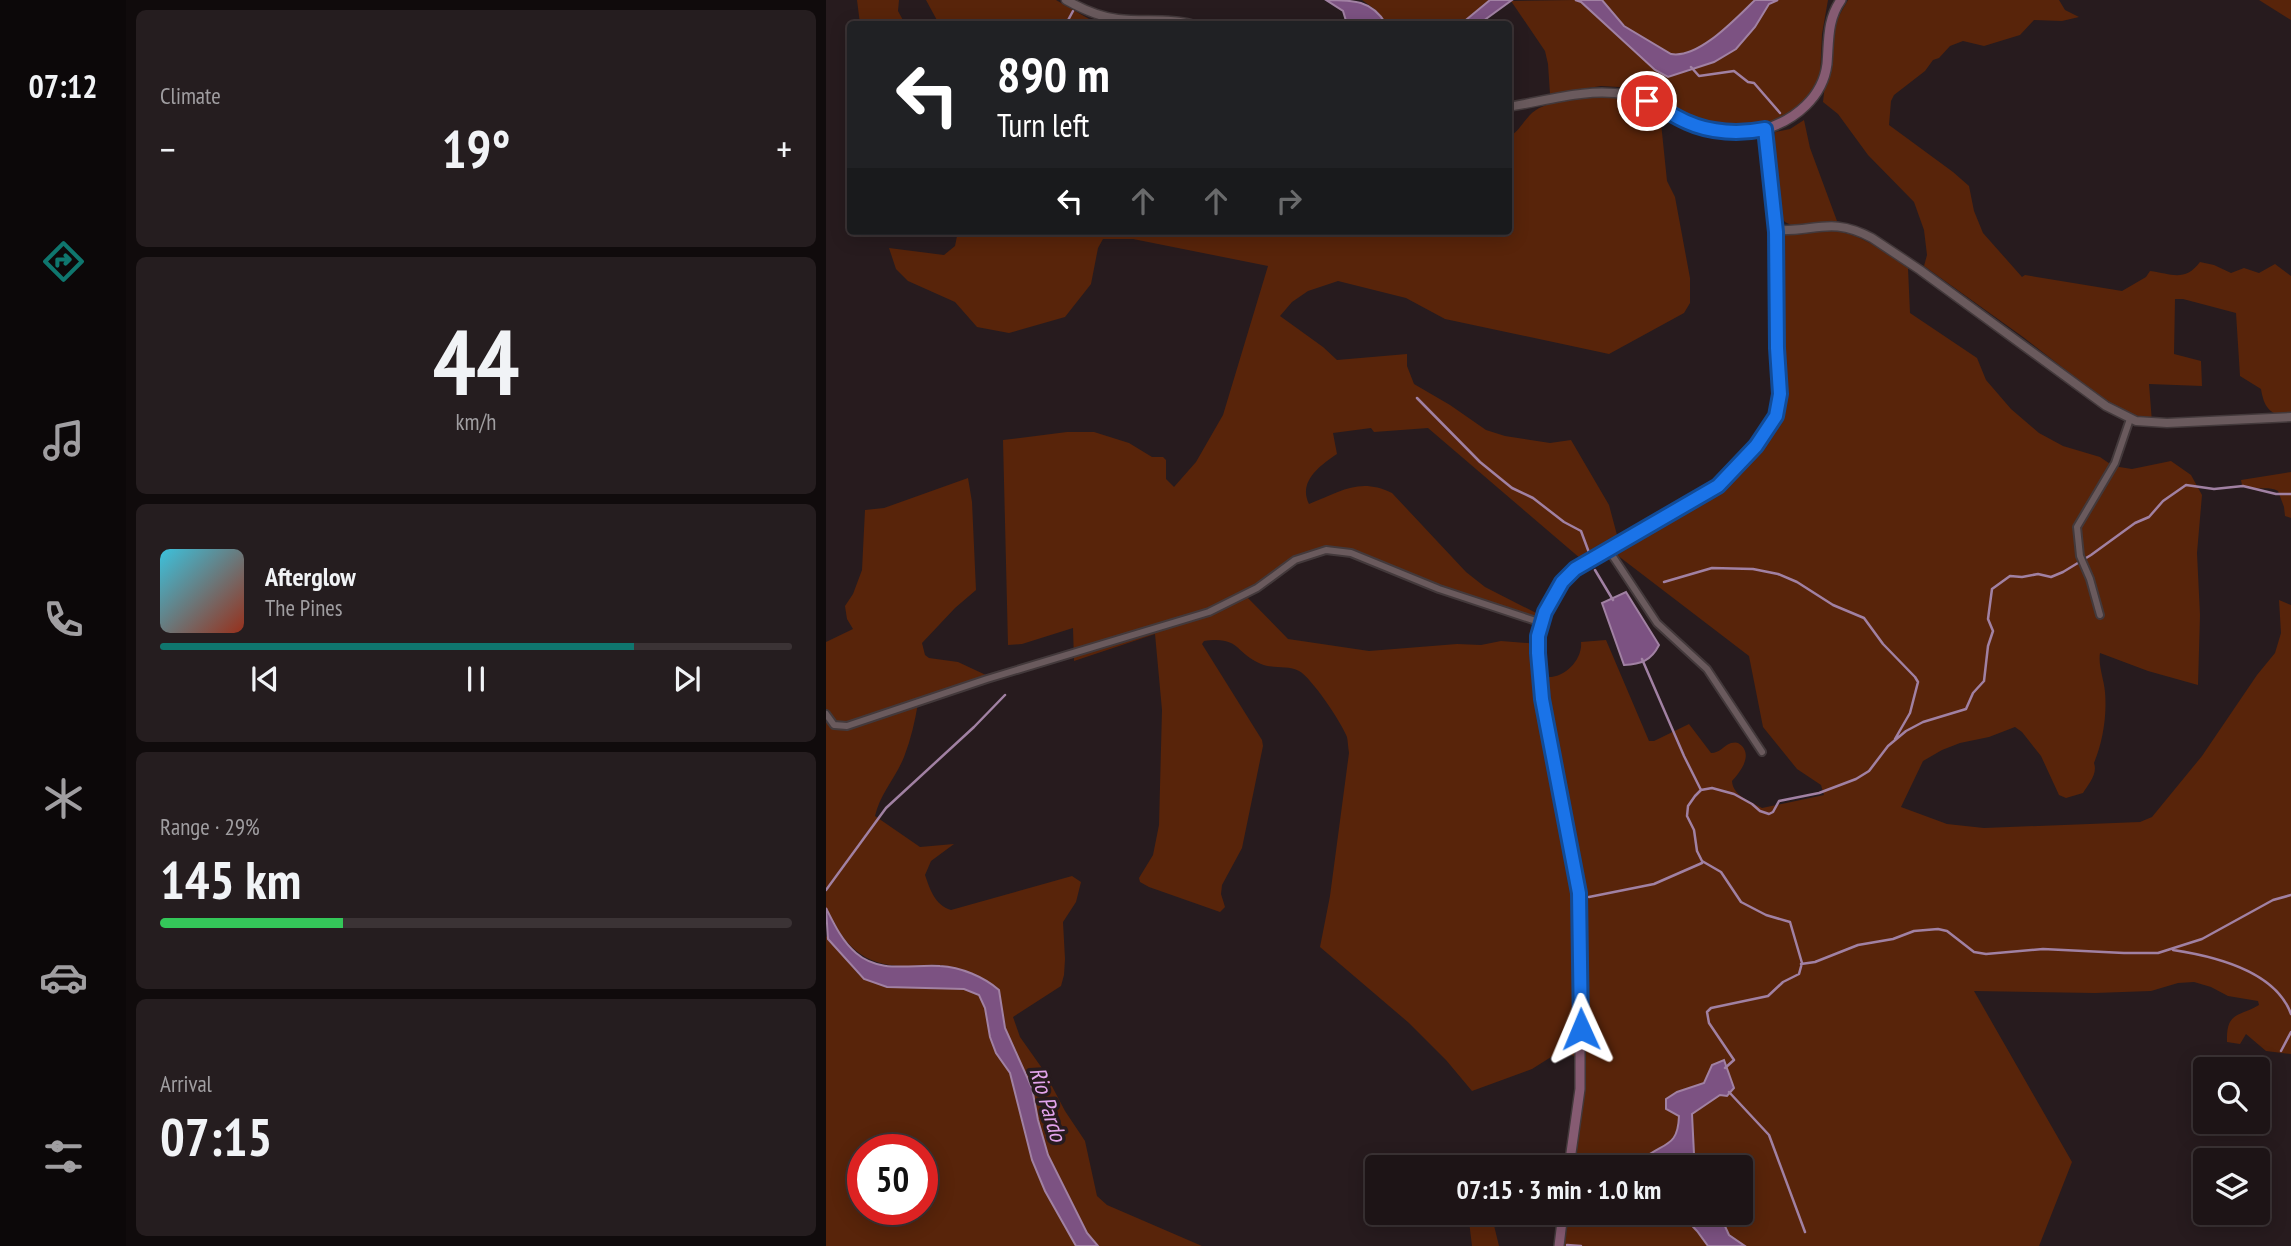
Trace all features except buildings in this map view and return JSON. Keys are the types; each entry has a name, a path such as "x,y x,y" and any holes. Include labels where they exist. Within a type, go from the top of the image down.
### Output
{"main road":[{"path":"1571,1155 1580,1089 1580,912 1575,867 1542,699 1538,636 1549,602 1562,582 1575,569 1724,481 1761,440 1776,416 1780,394 1776,230 1765,129 1789,119 1808,103 1818,90 1826,69 1830,22 1841,0"},
{"path":"1559,1246 1562,1225"}],"street":[{"path":"1066,0 1108,18 1174,21"},
{"path":"1512,106 1593,93 1611,93 1647,101 1689,123 1707,129 1765,129"},
{"path":"1776,230 1836,225 1864,234 1913,265 2096,400 2130,419 2146,423 2167,423 2291,417"},
{"path":"2100,615 2080,556 2076,532 2078,522 2115,463 2130,419"},
{"path":"1608,549 1657,623 1707,669 1762,752"},
{"path":"826,714 834,724 847,726 987,678 1185,620 1245,595 1302,556 1326,550 1352,554 1439,589 1542,623"}],"shaded area":[{"path":"857,0 899,0 898,11 903,21 860,21"},
{"path":"926,0 1056,0 1093,21 937,21"},
{"path":"1326,0 1361,3 1375,10 1384,21 1346,21 1343,11"},
{"path":"1362,0 1490,0 1465,21 1384,21 1377,11"},
{"path":"1490,0 1512,0 1483,21 1465,21"},
{"path":"1575,0 1602,0 1624,26 1671,54 1682,54 1716,36 1755,0 1778,0 1769,4 1755,27 1736,49 1714,62 1668,77 1655,70 1581,2"},
{"path":"1602,0 1755,0 1705,44 1682,54 1671,54 1624,26"},
{"path":"1778,0 1828,0 1822,34 1820,77 1801,106 1768,125 1737,126 1699,122 1685,117 1648,95 1619,87 1601,86 1550,94 1545,51 1511,1 1581,2 1655,70 1688,72 1736,49 1755,27 1769,4"},
{"path":"1848,0 2059,0 2065,10 2079,17 2062,21 2034,20 2020,35 1984,46 1963,41 1950,46 1939,58 1933,60 1925,71 1894,95 1889,125 1969,186 1974,211 1983,233 2022,277 2025,275 2122,291 2146,277 2150,271 2178,275 2189,272 2200,262 2231,273 2244,268 2259,273 2275,264 2291,276 2291,415 2270,410 2261,389 2240,376 2236,313 2175,299 2174,354 2201,361 2202,386 2149,384 2152,422 2115,408 1924,266 1927,255 1924,230 1914,202 1868,155 1838,114 1823,102 1831,30"},
{"path":"2259,0 2291,0 2291,20"},
{"path":"1602,96 1635,101 1660,113 1667,181 1675,197 1690,278 1690,303 1684,313 1609,354 1445,319 1406,298 1338,281 1308,291 1292,302 1280,316 1337,360 1407,354 1407,366 1414,384 1486,430 1550,443 1571,440 1609,505 1617,535 1581,559 1428,428 1374,432 1371,428 1333,433 1337,454 1317,469 1308,482 1306,496 1309,504 1359,486 1380,488 1392,493 1466,572 1485,587 1538,614 1538,617 1535,619 1464,596 1352,551 1331,547 1309,552 1246,596 1288,639 1369,651 1457,644 1481,645 1501,641 1540,644 1542,676 1549,677 1563,673 1575,663 1581,642 1606,640 1649,741 1689,724 1711,753 1736,742 1742,746 1746,755 1741,769 1732,781 1733,786 1743,798 1762,808 1824,795 1821,785 1797,769 1763,727 1749,656 1617,555 1617,552 1666,522 1669,512 1729,475 1774,416 1779,391 1780,231 1793,235 1834,231 1855,236 1873,245 1908,268 1910,313 1977,358 1986,380 2011,409 2039,433 2063,446 2100,457 2113,466 2132,469 2171,461 2191,475 2202,495 2197,553 2200,615 2198,685 2148,671 2100,653 2105,719 2094,763 2094,775 2083,793 2066,798 2059,795 2041,756 2015,727 1989,737 1960,743 1923,761 1901,807 1947,824 1984,828 2140,822 2152,817 2202,756 2275,653 2281,633 2279,600 2291,605 2291,1054 2266,1051 2246,1034 2240,1044 2227,1042 2231,1020 2259,1005 2258,1001 2228,996 2194,982 2178,983 2151,991 1974,991 2072,1162 2039,1246 1561,1246 1564,1225 1753,1225 1753,1155 1573,1155 1579,1060 1566,1051 1559,1052 1532,1069 1472,1091 1409,1023 1320,947 1330,896 1349,753 1344,730 1326,701 1299,671 1261,664 1225,641 1204,641 1202,644 1262,740 1263,746 1242,848 1222,885 1221,894 1225,907 1220,912 1149,887 1140,882 1139,878 1153,855 1159,825 1162,710 1155,634 1074,661 1073,628 1022,644 1008,645 1003,440 1067,432 1094,432 1129,443 1152,457 1163,457 1166,460 1166,479 1174,487 1196,462 1223,415 1268,266 1133,239 1103,239 1098,248 1091,284 1065,317 1009,333 977,327 955,302 908,281 896,269 889,248 944,255 955,246 957,235 1512,235 1512,135 1532,113 1542,107"},
{"path":"1804,120 1810,148 1837,221 1791,225 1782,218 1773,152 1775,132 1790,129"},
{"path":"2291,472 2291,518 2285,516 2278,491 2242,485 2241,480"},
{"path":"968,478 972,502 976,590 922,643 925,655 929,658 958,662 988,676 918,703 904,757 875,816 920,847 954,844 931,861 925,875 937,901 951,910 1072,876 1081,882 1076,902 1063,922 1065,959 1061,986 1013,1017 1020,1037 1044,1071 1085,1141 1097,1196 1107,1205 1202,1246 1098,1246 1087,1233 1048,1155 1032,1088 1005,1028 999,990 945,966 892,965 867,958 848,943 826,908 826,642 853,629 847,619 845,606 853,594 862,570 865,510 884,508"},
{"path":"1626,592 1659,645 1645,661 1624,665 1602,603"},
{"path":"826,908 847,943 865,960 897,967 956,968 979,977 999,990 1005,1028 1032,1088 1048,1155 1087,1233 1098,1246 1076,1246 1045,1191 1032,1160 1010,1073 996,1053 985,1008 979,995 964,989 887,987 864,979 828,939"},
{"path":"826,936 859,975 873,983 964,989 979,995 985,1008 996,1053 1010,1073 1032,1160 1045,1191 1076,1246 826,1246"},
{"path":"1724,1060 1734,1088 1727,1096 1720,1095 1692,1114 1695,1155 1649,1155 1669,1142 1676,1133 1679,1116 1666,1109 1666,1099 1677,1092 1704,1083 1712,1065"},
{"path":"1469,1225 1494,1225 1499,1246 1472,1246"},
{"path":"1691,1225 1724,1225 1729,1235 1745,1246 1708,1246"}],"waterway":[{"path":"1068,21 1073,11"},
{"path":"1691,67 1699,76 1734,71 1748,82 1754,83 1780,113"},
{"path":"1417,398 1480,462 1512,488 1533,498 1564,522 1581,531 1591,558"},
{"path":"1725,1068 1734,1060 1709,1023 1707,1012 1711,1008 1768,996 1783,982 1799,974 1802,963 1790,922 1766,915 1741,902 1721,872 1702,861 1697,851 1694,830 1687,816 1688,806 1695,796 1701,790 1712,788 1734,794 1769,814 1779,801 1819,793 1856,779 1869,771 1888,746 1906,731 1923,722 1966,709 1973,693 1984,681 1988,646 1993,631 1988,619 1992,589 2010,576 2038,574 2051,577 2063,572 2135,523 2149,517 2163,501 2186,485 2214,489 2243,486 2276,494 2291,494"},
{"path":"1664,582 1712,568 1753,569 1778,574 1797,582 1833,605 1864,618 1883,644 1918,682 1910,713 1895,739"},
{"path":"1595,570 1613,600"},
{"path":"1642,659 1701,790"},
{"path":"826,890 886,808 1005,695"},
{"path":"1589,897 1654,884 1702,863"},
{"path":"1801,964 1815,962 1858,945 1893,939 1914,931 1938,929 1947,931 1974,952 1986,954 2043,949 2158,953 2202,939 2273,900 2291,895"},
{"path":"2173,950 2224,961 2257,976 2283,999 2291,1014"},
{"path":"2281,1051 2291,1032"},
{"path":"1729,1092 1769,1135 1805,1232"},
{"path":"1567,1245 1581,1246"}],"route":[{"path":"1581,1029 1579,893 1540,682 1538,636 1545,612 1562,582 1575,569 1718,486 1728,477 1772,424 1778,410 1780,394 1775,219 1765,129 1707,129 1689,123 1647,101"}],"water label":[{"name":"Rio Pardo","path":"1048,1104"}]}
